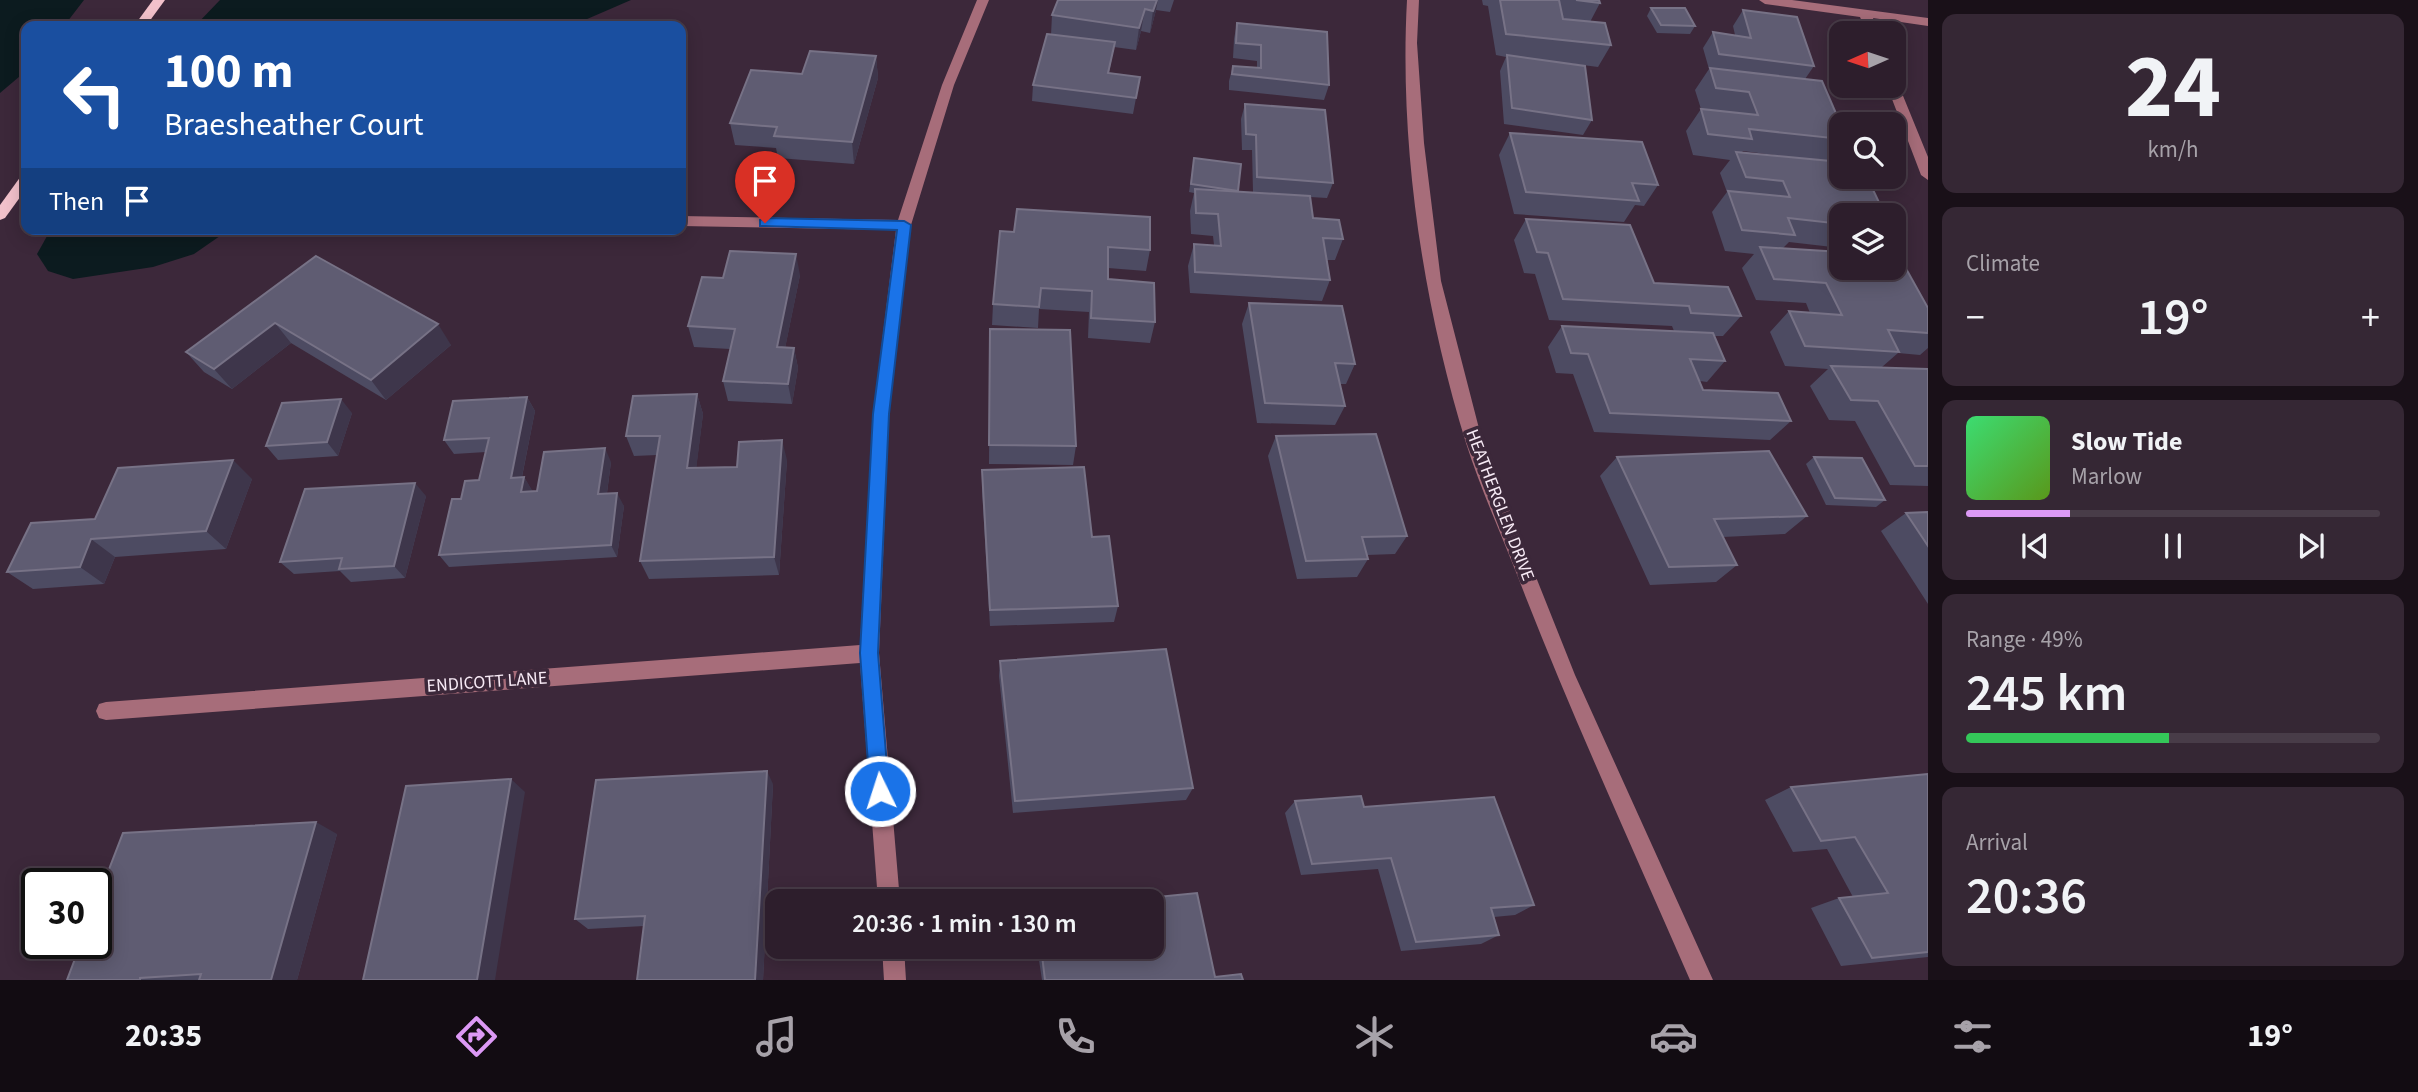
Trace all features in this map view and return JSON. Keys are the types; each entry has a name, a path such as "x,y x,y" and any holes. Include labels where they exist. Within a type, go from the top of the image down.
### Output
{"main road":[{"path":"144,21 159,0"},
{"path":"0,215 21,187"}],"street":[{"path":"888,889 869,653 881,414 904,225 948,85 983,0"},
{"name":"HEATHERGLEN DRIVE","path":"1413,0 1411,43 1417,143 1433,281 1475,444 1566,676 1702,980"},
{"path":"1765,0 1928,22"},
{"path":"1865,13 1868,21"},
{"path":"1898,98 1928,175"},
{"path":"686,221 904,225"},
{"name":"ENDICOTT LANE","path":"106,711 869,653"},
{"path":"894,959 895,980"}],"shaded area":[{"path":"0,0 84,0 68,21 21,21 21,75 0,93"},
{"path":"220,0 631,0 583,21 200,21"},
{"path":"48,235 221,235 194,254 153,267 73,279 48,271 37,254"}],"building":[{"path":"1058,0 1157,0 1153,11 1145,9 1139,28 1052,15"},
{"path":"1500,0 1559,0 1563,19 1605,23 1611,45 1506,34"},
{"path":"1576,0 1599,0 1600,3"},
{"path":"1651,8 1685,8 1695,26 1661,25"},
{"path":"1743,10 1797,17 1814,66 1719,54 1713,32 1751,38"},
{"path":"1237,23 1327,32 1329,85 1232,74 1233,66 1261,68 1261,45 1236,43"},
{"path":"1047,34 1115,42 1108,73 1140,77 1136,98 1033,85"},
{"path":"810,51 876,56 852,142 774,136 777,127 730,123 751,70 802,74"},
{"path":"1507,55 1585,66 1592,120 1512,108"},
{"path":"1710,68 1822,81 1835,112 1829,112 1829,138 1749,129 1752,139 1708,134 1701,109 1758,115 1749,92 1716,88"},
{"path":"1245,104 1325,110 1333,183 1257,177 1256,135 1246,134"},
{"path":"1510,133 1642,142 1658,185 1632,183 1639,201 1526,192"},
{"path":"1736,152 1829,161 1829,189 1873,189 1879,203 1829,203 1829,223 1788,218 1795,235 1742,230 1728,191 1790,197 1783,181 1746,177"},
{"path":"1194,158 1241,164 1238,191 1191,184"},
{"path":"1195,189 1310,196 1313,218 1339,220 1343,239 1323,238 1330,280 1195,272 1194,244 1221,246 1218,214 1196,213"},
{"path":"1017,209 1150,217 1150,250 1108,247 1108,279 1154,283 1155,322 1091,318 1092,291 1041,288 1039,307 993,304 1000,231 1014,232"},
{"path":"1526,219 1630,225 1654,283 1728,287 1741,316 1691,313 1689,306 1563,299 1548,253 1537,252"},
{"path":"1760,247 1829,251 1829,280 1906,280 1906,269 1928,308 1928,333 1888,330 1899,352 1805,346 1789,311 1842,315 1826,283 1774,279"},
{"path":"730,251 796,254 777,347 794,348 788,384 723,381 735,329 688,326 702,277 723,278"},
{"path":"316,256 438,324 371,380 275,323 214,369 186,352"},
{"path":"1249,303 1342,306 1355,364 1335,363 1345,406 1265,403"},
{"path":"1562,326 1713,333 1725,361 1690,359 1703,390 1778,393 1791,421 1610,413 1588,354 1571,353"},
{"path":"990,329 1070,330 1076,446 989,445"},
{"path":"1831,366 1928,369 1928,466 1915,466 1878,401 1851,400"},
{"path":"697,394 687,468 737,467 739,442 782,440 774,557 640,561 660,436 626,436 633,396"},
{"path":"527,397 511,478 524,477 521,492 537,491 544,452 605,448 598,494 617,493 611,545 439,555 452,499 461,499 465,481 479,480 489,438 444,440 453,401"},
{"path":"341,399 327,442 266,446 282,403"},
{"path":"1376,434 1407,536 1362,537 1368,559 1306,561 1276,436"},
{"path":"1769,451 1807,516 1714,519 1737,565 1669,567 1617,457"},
{"path":"1814,457 1862,458 1885,500 1835,498"},
{"path":"233,460 206,531 91,539 80,567 7,572 31,523 95,519 118,468"},
{"path":"1084,467 1092,537 1109,536 1118,606 990,610 982,470"},
{"path":"415,483 394,566 339,569 342,558 280,562 305,489"},
{"path":"1928,512 1928,546 1906,513"},
{"path":"1166,649 1193,788 1015,801 1000,661"},
{"path":"767,771 755,980 637,980 645,916 575,919 596,780"},
{"path":"1928,774 1928,952 1872,958 1839,898 1888,893 1855,837 1821,841 1791,787"},
{"path":"511,779 477,980 363,980 406,786"},
{"path":"1361,796 1364,807 1494,797 1534,905 1491,908 1499,935 1416,942 1391,858 1312,864 1295,801"},
{"path":"316,822 271,980 199,980 201,974 140,980 67,980 75,959 112,959 112,868 110,868 123,833"},
{"path":"1197,893 1215,977 1241,974 1243,980 1045,980 1042,959 1164,959 1164,896"}],"route":[{"path":"765,223 904,225 881,414 869,653 880,791"}]}
